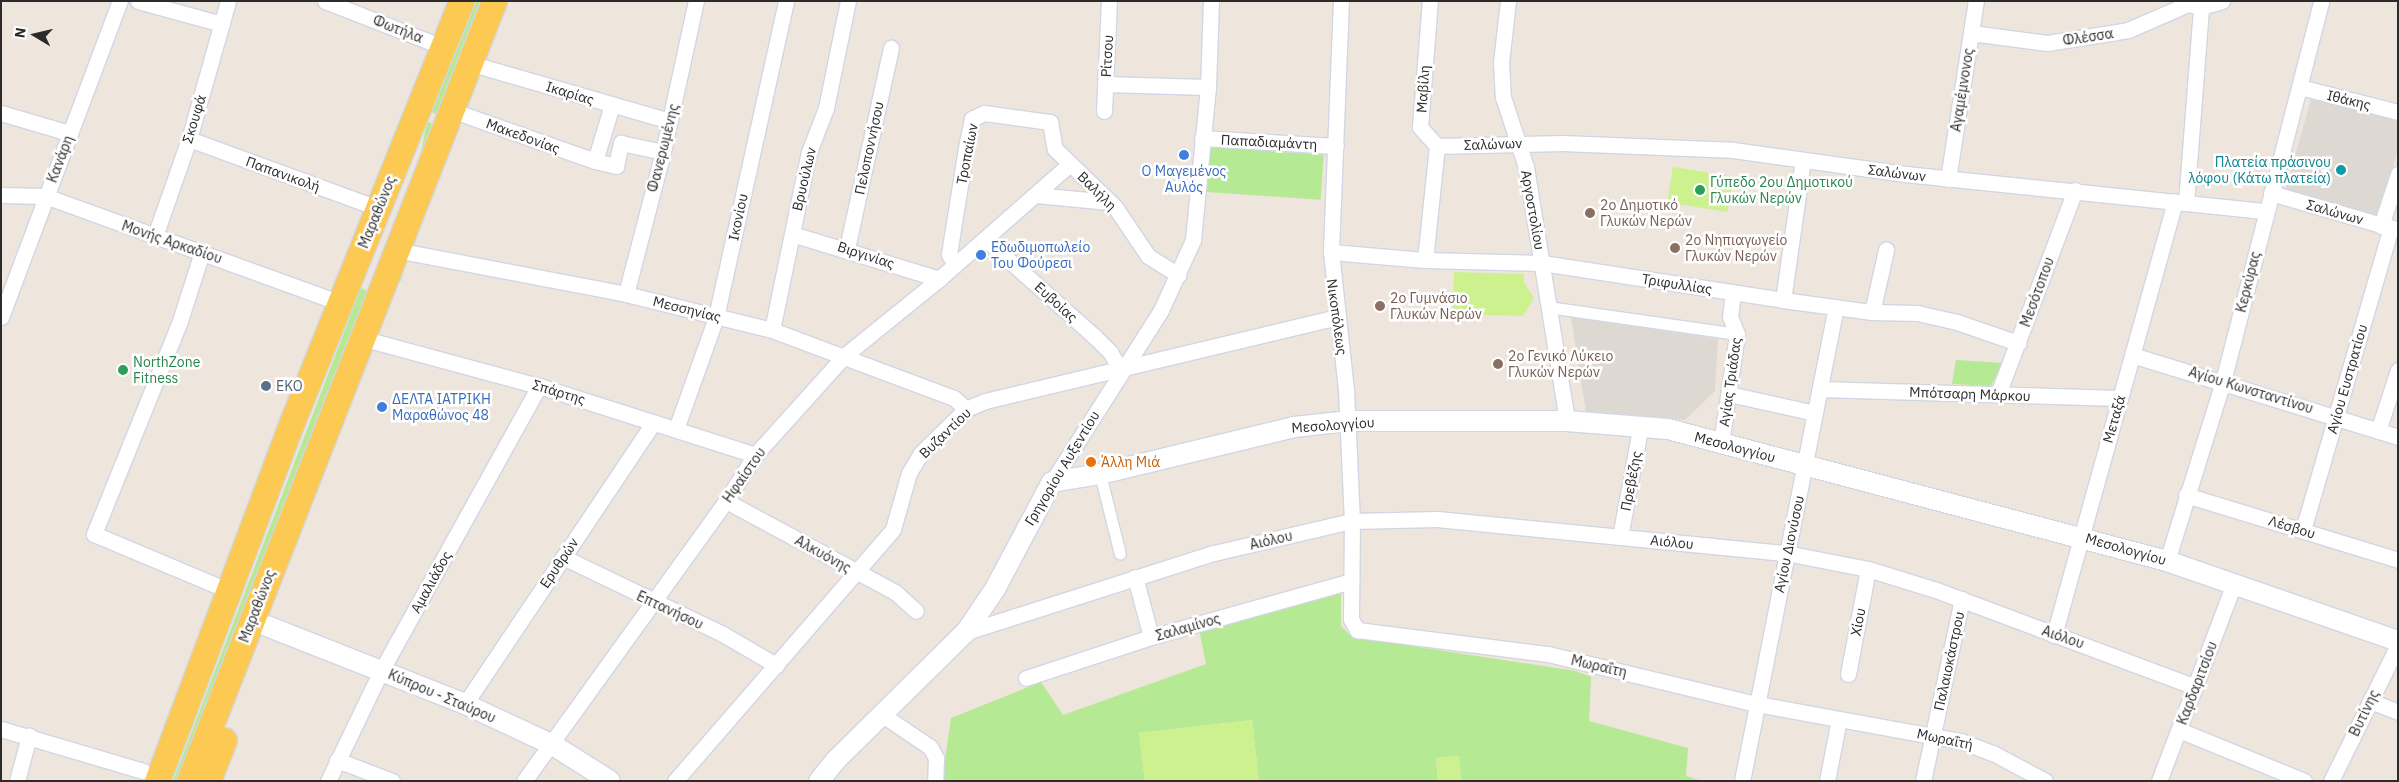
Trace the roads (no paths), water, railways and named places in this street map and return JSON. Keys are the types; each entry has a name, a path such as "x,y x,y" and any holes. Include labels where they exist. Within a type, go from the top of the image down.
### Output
{"main road":[{"name":"Μαραθώνος","path":"146,777 292,422 461,1"},
{"name":"Μαραθώνος","path":"189,781 335,403 494,1"},
{"name":"Μαραθώνος","path":"208,781 267,626 335,403"},
{"name":"Μαραθώνος","path":"146,777 218,586 266,466 292,422"}],"street":[{"name":"Κανάρη","path":"1,317 120,1"},
{"path":"138,1 222,24"},
{"name":"Σκουφά","path":"155,236 189,140 228,1"},
{"name":"Φωτήλα","path":"325,1 443,47"},
{"name":"Φανερωμένης","path":"626,294 663,152 696,1"},
{"name":"Ικονίου","path":"676,430 716,317 786,1"},
{"name":"Βρυούλων","path":"772,330 809,152 826,108 848,1"},
{"name":"Ρίτσου","path":"1104,111 1109,1"},
{"name":"Γρηγορίου Αυξεντίου","path":"819,781 836,760 884,716 966,632 995,589 1052,482 1121,370 1161,310 1193,240 1196,222 1208,87 1211,1"},
{"name":"Νικοπόλεως","path":"1341,1 1331,252 1348,421 1352,521 1351,619 1357,630"},
{"name":"Μαβίλη","path":"1430,1 1420,127 1437,146"},
{"name":"Αργοστολίου","path":"1508,1 1500,74 1508,119 1519,143 1542,263 1567,421"},
{"name":"Αγαμέμνονος","path":"1948,179 1976,1"},
{"path":"2192,4 2222,1"},
{"name":"Κερκύρας","path":"2168,561 2186,496 2223,381 2321,1"},
{"name":"Φλέσσα","path":"1971,33 2047,44 2128,30 2192,4"},
{"name":"Μεταξά","path":"2054,635 2132,355 2181,202 2192,4"},
{"name":"Πελοποννήσου","path":"847,248 891,48"},
{"name":"Ικαρίας","path":"469,63 670,121"},
{"path":"1105,84 1208,87"},
{"name":"Ιθάκης","path":"2300,87 2398,112"},
{"path":"595,161 612,105"},
{"name":"Μακεδονίας","path":"451,110 595,161 616,166 621,143"},
{"path":"1,113 69,133"},
{"name":"Τροπαίων","path":"955,265 949,254 967,142 975,115 984,113 1048,121"},
{"name":"Βαλήλη","path":"1048,121 1054,147 1110,202 1148,256 1178,275"},
{"name":"Παπαδιαμάντη","path":"1202,138 1336,146"},
{"path":"602,139 663,152"},
{"name":"Παπανικολή","path":"189,140 378,208"},
{"name":"Σαλώνων","path":"1437,146 1519,143 1663,146 1747,152 1948,179 2075,190 2266,211"},
{"path":"1425,260 1437,146"},
{"path":"1783,300 1803,160"},
{"name":"Ηφαίστου","path":"524,781 553,744 652,602 726,501 755,455 844,356 939,279 1070,164"},
{"name":"Αγίου Ευστρατίου","path":"2303,530 2390,228 2398,174"},
{"name":"Μεσότοπου","path":"1998,394 2075,190"},
{"name":"Σαλώνων","path":"2271,193 2390,228"},
{"name":"Μονής Αρκαδίου","path":"1,195 45,196 340,302"},
{"path":"1036,195 1110,202"},
{"name":"Βιργινίας","path":"792,234 847,248 939,279"},
{"name":"Ευβοίας","path":"985,239 1094,336 1110,352 1121,370"},
{"name":"Μεσσηνίας","path":"396,250 626,294 772,330 954,398 966,409"},
{"path":"1872,312 1886,250"},
{"path":"202,252 180,320 94,534 218,586"},
{"name":"Τριφυλλίας","path":"1331,252 1425,260 1542,263 1783,300 1872,312 1935,317 2018,343"},
{"name":"Αγίας Τριάδας","path":"1721,443 1737,334 1730,317 1733,292"},
{"path":"1548,307 1737,334"},
{"name":"Αγίου Διονύσου","path":"1742,781 1836,307"},
{"name":"Βυζαντίου","path":"675,781 893,529 909,473 921,453 966,409 985,401 1338,317"},
{"name":"Σπάρτης","path":"361,338 539,386 755,455"},
{"name":"Αγίου Κωνσταντίνου","path":"2132,355 2223,381 2398,437"},
{"path":"2378,431 2398,370"},
{"name":"Αμαλιάδος","path":"328,781 381,671 539,386"},
{"name":"Μπότσαρη Μάρκου","path":"1820,390 2120,398"},
{"path":"1729,394 1815,413"},
{"name":"Μεσολογγίου","path":"1052,482 1100,474 1294,427 1348,421 1567,421 1641,424 2081,536 2168,561 2398,643"},
{"name":"Ερυθρών","path":"465,704 654,422"},
{"name":"Πρεβέζης","path":"1620,537 1641,424"},
{"path":"1100,474 1120,554"},
{"name":"Λέσβου","path":"2186,496 2398,560"},
{"name":"Αλκυόνης","path":"726,501 895,592 916,611"},
{"name":"Αιόλου","path":"966,632 1214,553 1352,521 1416,518 1493,522 1786,554 1868,569 1962,599 2195,687"},
{"name":"Επτανήσου","path":"563,557 652,602 721,633 776,665"},
{"name":"Χίου","path":"1848,674 1868,569"},
{"path":"1135,577 1151,637"},
{"name":"Σαλαμίνος","path":"1026,678 1151,637 1351,581"},
{"name":"Καρδαριτσίου","path":"2159,781 2234,584"},
{"name":"Παλαιοκάστρου","path":"1923,781 1962,599"},
{"name":"Κύπρου - Σταύρου","path":"267,626 465,704 553,744 610,781"},
{"name":"Μωραΐτη","path":"1357,630 1548,654 1757,704 1839,719"},
{"name":"Βυτίνης","path":"2331,781 2398,643"},
{"path":"2370,701 2398,712"},
{"path":"884,716 930,747 936,758 935,781"},
{"path":"1827,781 1839,719"},
{"name":"Μωραΐτή","path":"1839,719 1982,747 2045,781"},
{"path":"1,730 29,736 146,777"},
{"path":"2179,730 2304,781"},
{"path":"17,781 29,736"},
{"path":"337,760 392,781"}],"place":[{"name":"Ο Μαγεμένος Αυλός","path":"1184,155"},
{"name":"Πλατεία πράσινου λόφου (Κάτω πλατεία)","path":"2341,170"},
{"name":"Γύπεδο 2ου Δημοτικού Γλυκών Νερών","path":"1700,190"},
{"name":"2ο Δημοτικό Γλυκών Νερών","path":"1590,213"},
{"name":"2ο Νηπιαγωγείο Γλυκών Νερών","path":"1675,248"},
{"name":"Εδωδιμοπωλείο Του Φούρεσι","path":"981,255"},
{"name":"2ο Γυμνάσιο Γλυκών Νερών","path":"1380,306"},
{"name":"2ο Γενικό Λύκειο Γλυκών Νερών","path":"1498,364"},
{"name":"NorthZone Fitness","path":"123,370"},
{"name":"EKO","path":"266,386"},
{"name":"ΔΕΛΤΑ ΙΑΤΡΙΚΗ Μαραθώνος 48","path":"382,407"},
{"name":"Άλλη Μιά","path":"1091,462"}]}
